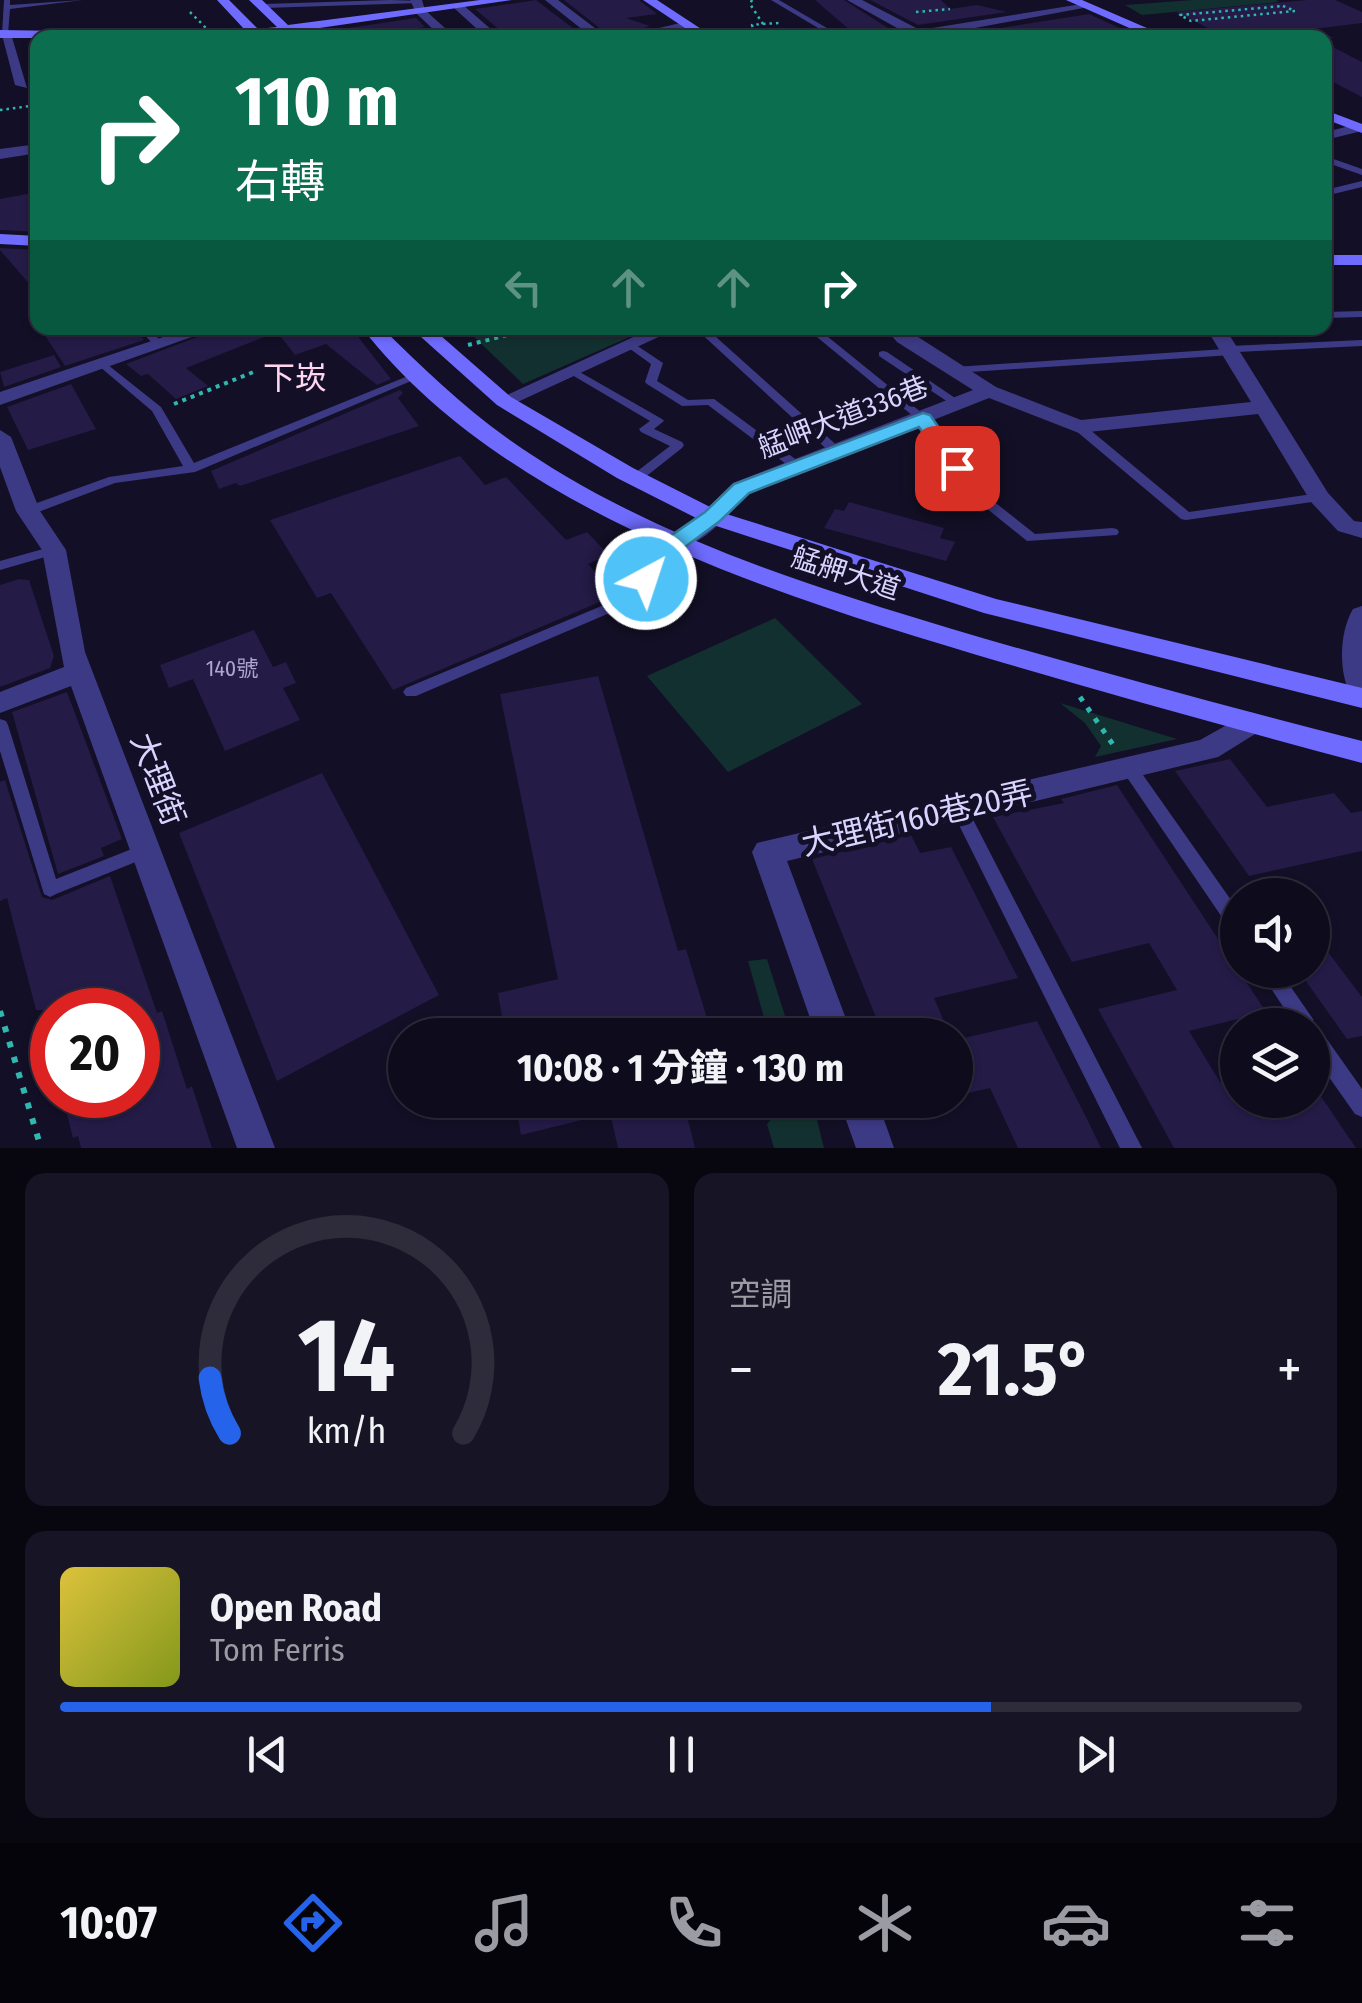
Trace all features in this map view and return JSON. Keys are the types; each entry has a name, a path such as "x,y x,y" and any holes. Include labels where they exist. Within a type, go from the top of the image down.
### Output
{"main road":[{"path":"223,0 254,30"},
{"path":"309,30 418,4 458,6 506,0"},
{"path":"649,0 697,30"},
{"path":"665,0 712,30"},
{"path":"1048,0 1071,5 1122,30"},
{"path":"260,3 284,30"},
{"path":"1088,6 1145,30"},
{"path":"3,34 30,34"},
{"path":"1332,109 1361,125"},
{"path":"1332,116 1361,125"},
{"path":"0,224 30,226"},
{"path":"0,239 30,241"},
{"path":"1332,260 1362,260"},
{"path":"1332,276 1362,276"},
{"name":"艋舺大道","path":"379,335 418,376 487,436 677,542 750,573 864,612 1250,724 1362,752"},
{"name":"艋舺大道","path":"428,335 504,401 636,479 712,517 993,607 1362,698"}],"street":[{"path":"551,0 591,30"},
{"path":"853,0 910,30"},
{"path":"418,4 442,30"},
{"path":"939,30 1071,5 1088,6"},
{"path":"458,6 486,30"},
{"path":"664,30 690,25"},
{"path":"3,34 16,86 30,83"},
{"path":"1332,134 1361,125"},
{"path":"0,154 30,149"},
{"path":"0,399 186,335"},
{"path":"504,401 651,335"},
{"path":"901,335 989,390 1080,427 1267,407"},
{"path":"1221,335 1318,496 1346,526 1362,530"},
{"name":"艋岬大道336巷","path":"677,542 712,517 742,488 989,390"},
{"name":"大理街","path":"0,437 28,511 54,550 72,652 256,1148"},
{"path":"1362,614 1356,644 1362,690"},
{"path":"0,703 80,672"},
{"name":"大理街160巷20弄","path":"828,1018 768,852 1208,749 1250,724"},
{"path":"864,1118 875,1148"}],"lane":[{"path":"3,34 7,4 80,0"},
{"path":"774,0 827,30"},
{"path":"260,3 418,4"},
{"path":"1332,161 1362,172"},
{"path":"1332,191 1362,184"},
{"path":"1332,316 1362,314"},
{"path":"150,335 159,344"},
{"path":"708,335 836,452"},
{"path":"820,335 923,419 974,492 1032,538 1112,532"},
{"path":"954,370 1362,343"},
{"path":"630,344 657,363 651,382 686,404 710,401 798,467"},
{"path":"883,354 958,404"},
{"path":"102,364 158,410 191,469"},
{"path":"571,370 658,420 645,429 678,445 636,479"},
{"path":"28,511 113,480 191,469 418,376"},
{"path":"1080,427 1186,516 1318,496"},
{"path":"411,692 628,600 677,542"},
{"path":"0,566 54,550"},
{"path":"0,725 50,889 148,850"},
{"path":"1130,769 1220,900"},
{"path":"960,809 1131,1148"},
{"path":"1330,1061 1362,1107"}],"path":[{"path":"752,0 750,4 763,24 752,25 754,30"},
{"path":"1283,6 1295,11 1192,21 1180,15 1283,6"},
{"path":"190,12 208,30"},
{"path":"0,110 30,105"},
{"path":"446,352 509,335"},
{"path":"158,410 256,371"},
{"path":"1077,694 1130,769"},
{"path":"0,1011 41,1148"}],"green space":[{"path":"1193,0 1279,2 1142,15 1125,5"},
{"path":"472,335 634,335 523,384"},
{"path":"775,618 862,704 728,772 647,676"},
{"path":"1060,703 1177,739 1095,757 1101,746 1085,723"},
{"path":"767,959 786,1018 764,1018 748,961"},
{"path":"772,1118 816,1118 824,1148 774,1148 767,1124"}],"building":[{"path":"536,0 575,30 500,30 475,9"},
{"path":"564,0 639,0 657,14 626,18 650,26 637,30 602,30"},
{"path":"815,0 844,0 888,28 850,30"},
{"path":"870,0 941,0 950,9 977,5 1007,12 918,25"},
{"path":"1335,0 1362,12 1362,23 1316,30 1212,30 1176,12"},
{"path":"1089,14 1124,30 988,30"},
{"path":"416,18 425,27 406,30 335,30"},
{"path":"1332,47 1362,62 1362,97 1332,82"},
{"path":"30,193 30,232 0,230 0,199"},
{"path":"0,250 30,250 30,285"},
{"path":"45,335 140,335 144,340 65,366"},
{"path":"203,335 269,335 186,368 208,386 176,399 148,374 141,376 126,364"},
{"path":"279,335 357,335 391,379 377,385 326,344 295,355"},
{"path":"54,355 61,367 4,387 0,372"},
{"path":"71,384 96,429 28,450 7,407"},
{"path":"400,390 403,393 398,398 419,426 240,486 236,483 219,489 211,471"},
{"path":"460,456 485,485 506,477 566,540 587,532 609,555 588,564 616,595 393,690 331,593 317,598 270,520"},
{"path":"849,502 944,528 940,538 955,542 946,561 824,528 835,509 844,511"},
{"path":"29,580 54,656 50,668 0,687 0,585"},
{"path":"254,630 273,667 286,662 296,683 283,688 300,720 225,751 193,679 169,688 160,665"},
{"path":"598,676 678,951 686,949 707,1018 502,1018 498,993 558,979 500,694"},
{"path":"67,692 122,839 101,848 104,856 58,874 12,712"},
{"path":"1230,759 1267,807 1334,793 1351,813 1362,811 1362,851 1249,876 1175,771"},
{"path":"322,773 439,995 396,1018 388,1018 388,1022 277,1081 179,833"},
{"path":"5,780 42,897 52,900 110,876 148,988 30,988 7,898 0,901 0,782"},
{"path":"1117,785 1220,942 1220,988 1250,988 1263,1008 1220,1008 1220,1023 1189,1031 1220,1082 1220,1118 1330,1118 1330,1110 1356,1148 1174,1148 1098,1009 1177,990 1149,943 1072,962 993,817 1064,803 1061,799"},
{"path":"911,835 920,853 951,847 1018,978 934,998 943,1018 876,1018 812,859"},
{"path":"1330,955 1362,997 1362,1036 1347,1039 1330,1015 1330,1008 1325,1008 1311,988 1330,988"},
{"path":"162,1011 187,1089 192,1086 212,1148 81,1148 78,1136 73,1138 68,1118 160,1118"},
{"path":"1037,1021 1101,1148 1018,1148 990,1088 973,1092 973,1036"},
{"path":"518,1118 590,1118 521,1135"},
{"path":"611,1118 688,1118 695,1148 618,1148"}],"district":[{"name":"下崁","path":"295,378"}],"route":[{"path":"646,579 677,542 712,517 742,488 923,419 957,468"}]}
